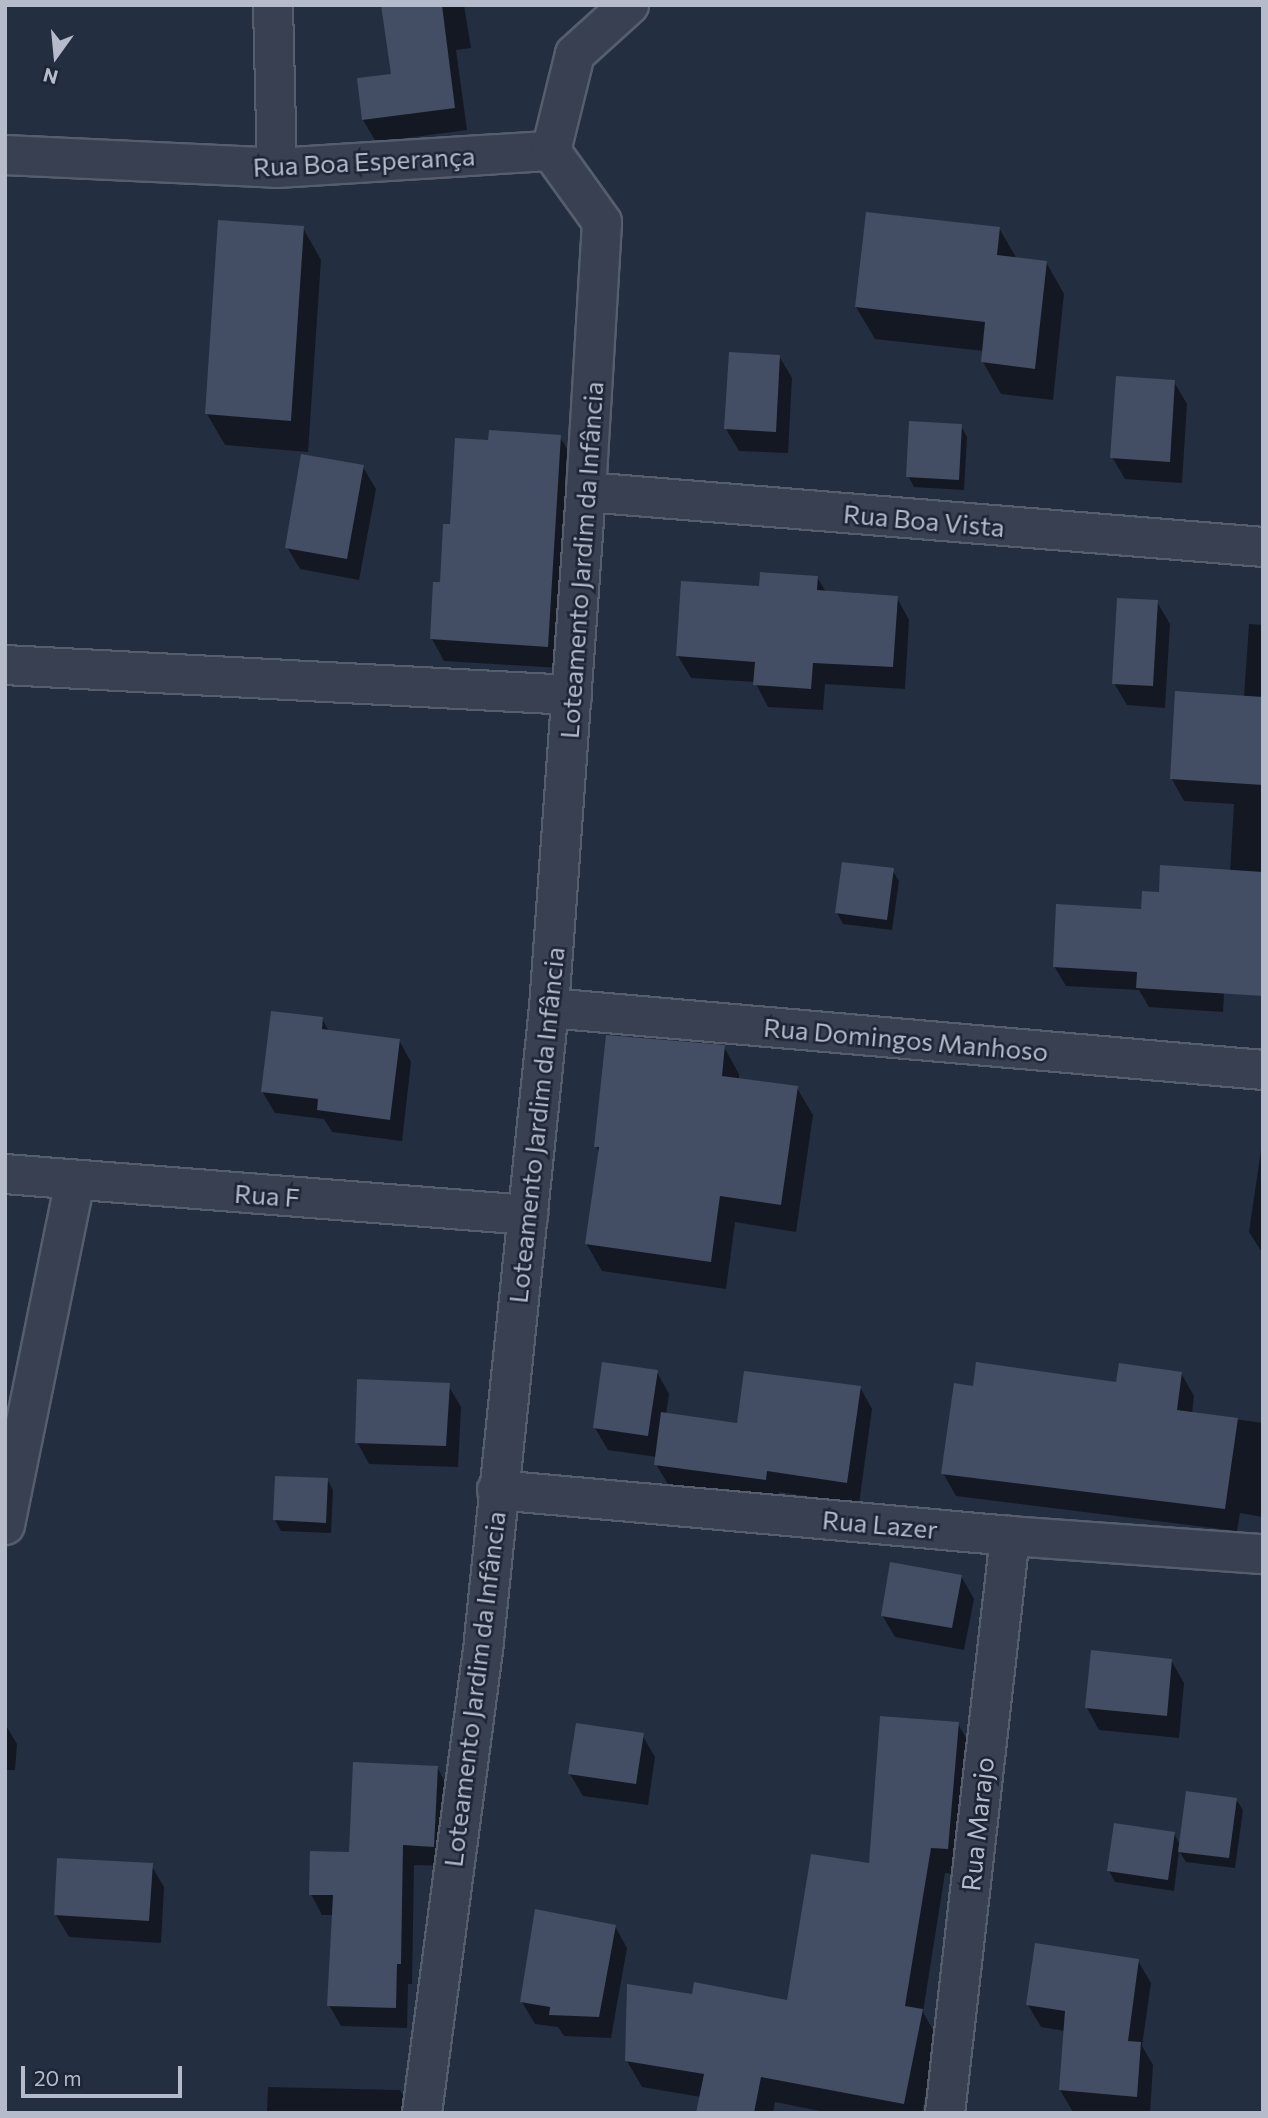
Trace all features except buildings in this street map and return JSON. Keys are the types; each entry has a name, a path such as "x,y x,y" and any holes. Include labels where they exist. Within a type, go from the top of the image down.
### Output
{"street":[{"path":"273,5 277,168"},
{"path":"551,150 575,54 629,5"},
{"name":"Rua Boa Esperança","path":"5,155 277,168 551,150"},
{"name":"Loteamento Jardim da Infância","path":"422,2113 484,1640 497,1490 549,1008 586,492 602,222 551,150"},
{"name":"Rua Boa Vista","path":"586,492 1263,547"},
{"path":"5,665 572,695"},
{"name":"Rua Domingos Manhoso","path":"549,1008 1263,1070"},
{"name":"Rua F","path":"5,1174 528,1215"},
{"path":"5,1525 75,1180"},
{"name":"Rua Lazer","path":"497,1490 1010,1536 1263,1554"},
{"name":"Rua Marajo","path":"944,2113 1010,1536"}]}
